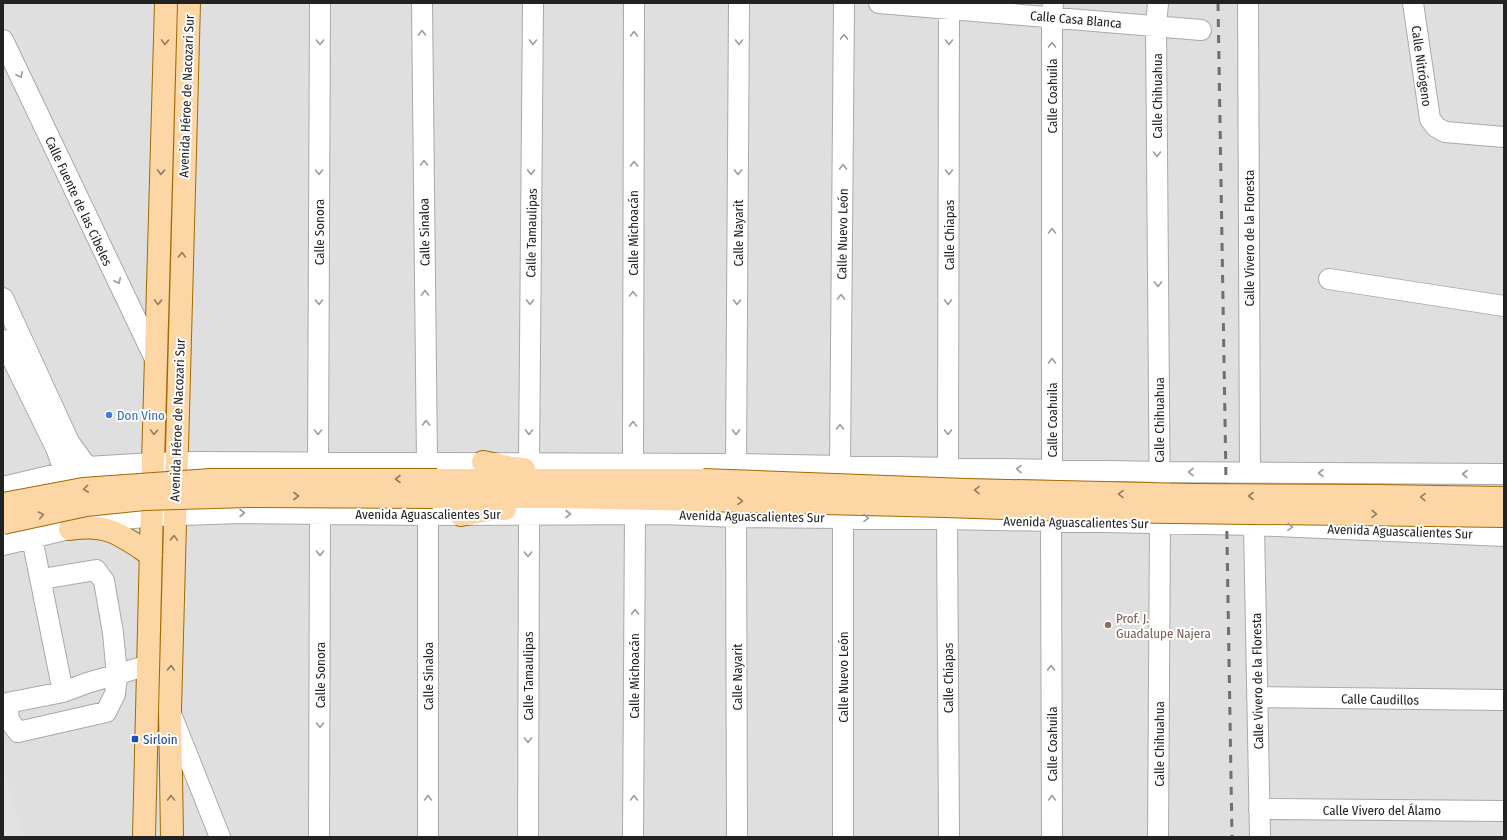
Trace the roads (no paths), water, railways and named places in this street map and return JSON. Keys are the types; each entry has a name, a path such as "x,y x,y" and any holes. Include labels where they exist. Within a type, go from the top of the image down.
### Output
{"main road":[{"name":"Avenida Héroe de Nacozari Sur","path":"144,837 166,3"},
{"name":"Avenida Héroe de Nacozari Sur","path":"172,837 170,710 189,3"},
{"path":"461,515 495,509 532,507 559,488 539,470 512,468 483,462"},
{"name":"Avenida Aguascalientes Sur","path":"3,504 83,489 211,480 431,488 702,490 958,489 1177,495 1504,498"},
{"name":"Avenida Aguascalientes Sur","path":"3,523 86,505 144,499 431,488"},
{"name":"Avenida Aguascalientes Sur","path":"702,490 952,506 1097,511 1504,516"},
{"path":"70,529 92,527 113,532 128,539 151,555"}],"street":[{"name":"Calle Sonora","path":"318,461 320,3"},
{"name":"Calle Sinaloa","path":"422,3 431,488 428,837"},
{"name":"Calle Tamaulipas","path":"528,463 533,3"},
{"name":"Calle Michoacán","path":"633,463 634,3"},
{"name":"Calle Nayarit","path":"736,464 740,3"},
{"name":"Calle Nuevo León","path":"840,466 844,3"},
{"name":"Calle Casa Blanca","path":"879,3 1052,10 1156,26 1201,30"},
{"name":"Calle Chihuahua","path":"1158,3 1156,26 1160,524 1158,837"},
{"name":"Calle Vivero de la Floresta","path":"1248,3 1250,472"},
{"name":"Calle Nitrógeno","path":"1413,3 1430,119 1436,127 1445,132 1504,137"},
{"name":"Calle Chiapas","path":"948,467 949,6"},
{"name":"Calle Coahuila","path":"1052,10 1052,837"},
{"name":"Calle Fuente de las Cibeles","path":"3,40 156,362"},
{"path":"1329,279 1504,306"},
{"path":"3,299 70,442 87,467 101,474 110,486 112,504 111,509 109,514 97,522"},
{"path":"3,340 56,448 65,473"},
{"name":"Avenida Aguascalientes Sur","path":"3,487 87,467 153,462 318,461 431,488 461,515 635,514 736,517 947,519 1254,525 1504,536"},
{"path":"206,462 194,471 190,478 189,495 193,504 199,510 212,514"},
{"name":"Avenida Aguascalientes Sur","path":"3,545 97,522 152,516 212,514 320,514 431,488 483,462 948,467 1159,472 1504,474"},
{"path":"1347,529 1348,473"},
{"name":"Calle Sonora","path":"320,514 320,837"},
{"name":"Calle Tamaulipas","path":"528,514 528,837"},
{"name":"Calle Michoacán","path":"634,837 635,514"},
{"name":"Calle Nayarit","path":"736,517 737,837"},
{"name":"Calle Nuevo León","path":"843,518 843,837"},
{"name":"Calle Chiapas","path":"947,519 949,837"},
{"name":"Calle Vivero de la Floresta","path":"1254,525 1260,837"},
{"path":"32,538 42,579 63,692"},
{"path":"42,579 96,570 104,581 113,634 116,675 115,694 106,712 18,732 9,720 7,703 63,692 87,682 116,675 149,665"},
{"name":"Calle Caudillos","path":"1257,698 1504,700"},
{"path":"170,710 220,837"},
{"name":"Calle Vivero del Álamo","path":"1259,809 1504,811"}],"railway":[{"path":"1218,3 1232,837"}],"place":[{"name":"Don Vino","path":"109,415"},
{"name":"Prof. J. Guadalupe Najera","path":"1108,625"},
{"name":"Sirloin","path":"135,739"}]}
